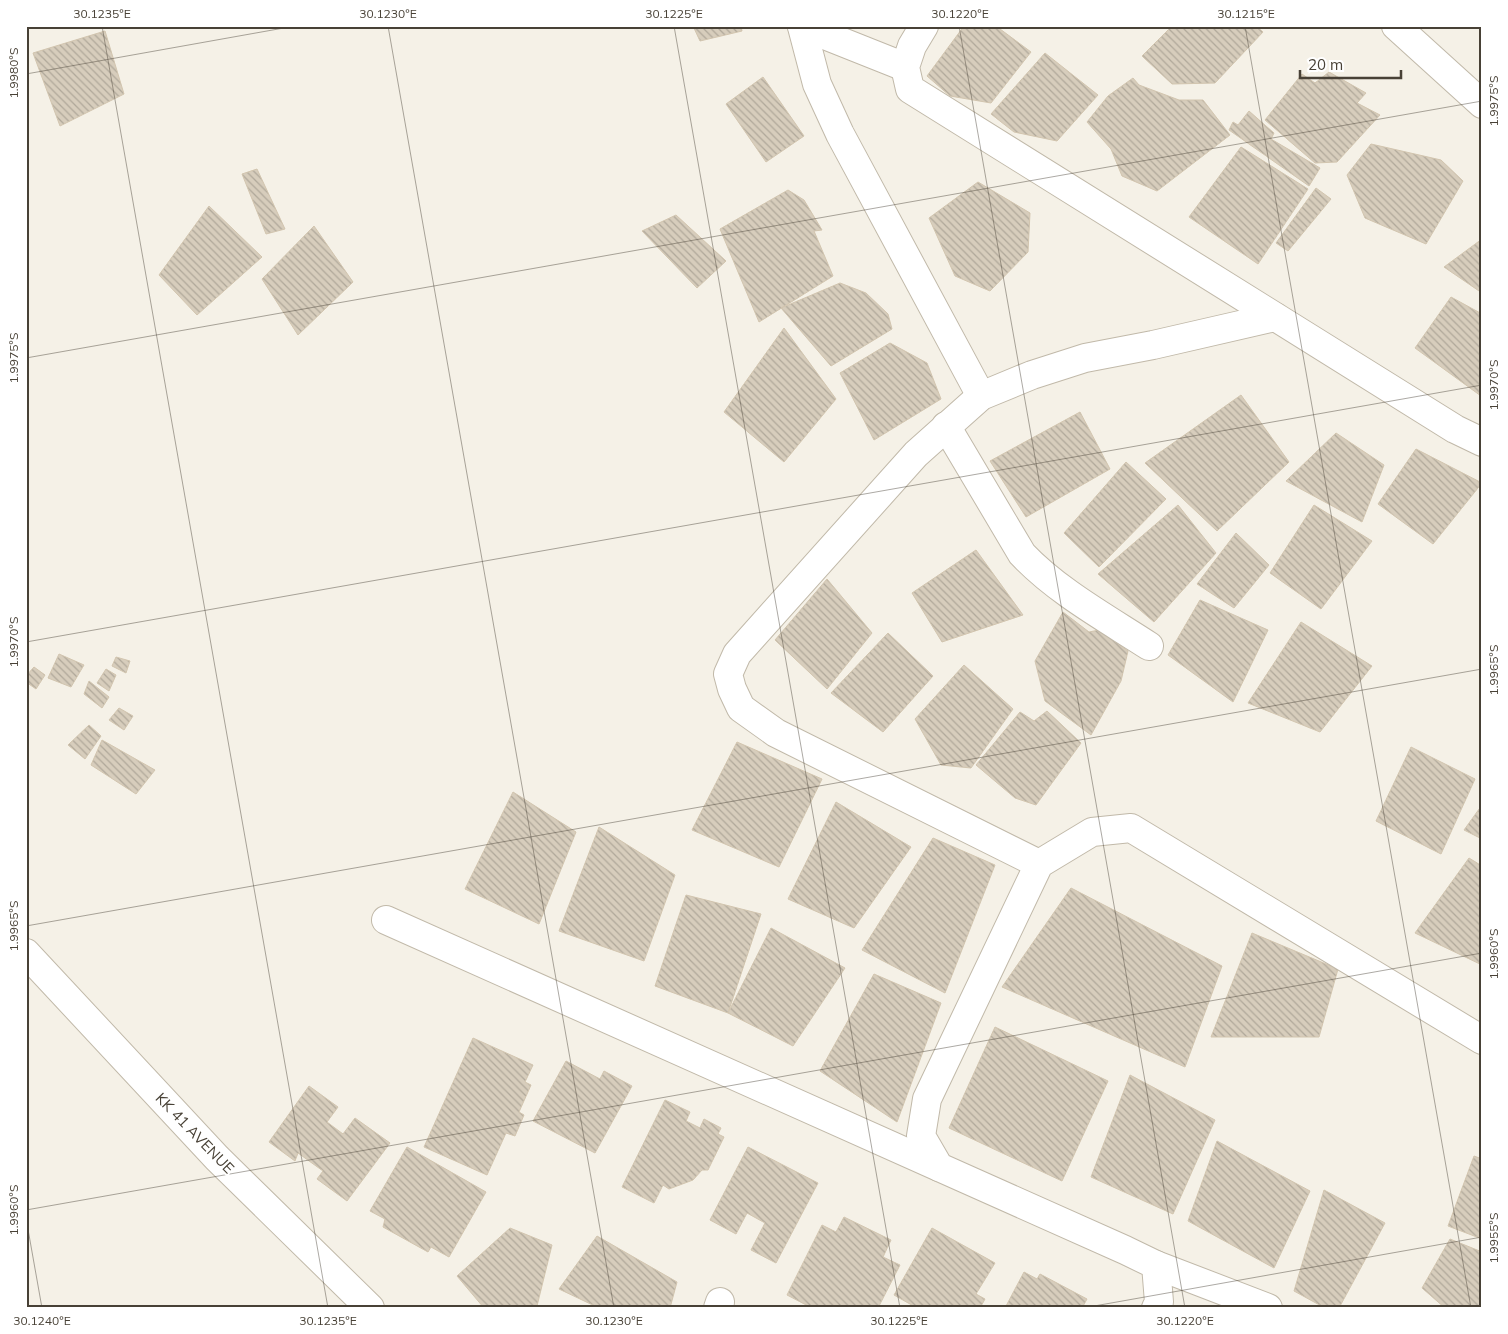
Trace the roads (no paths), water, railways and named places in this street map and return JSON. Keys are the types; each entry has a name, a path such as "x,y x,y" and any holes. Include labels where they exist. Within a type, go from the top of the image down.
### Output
{"street":[{"path":"924,26 912,46 905,67 910,89 1455,429 1482,442"},
{"path":"1396,26 1482,104"},
{"path":"802,27 905,67"},
{"path":"802,27 817,84 840,134 981,396"},
{"path":"1039,864 776,734 741,708 732,689 728,674 744,646 916,454 981,396 1032,375 1085,358 1153,345 1275,317"},
{"path":"946,426 1022,554 1036,569 1052,581 1149,646"},
{"path":"939,1167 921,1136 927,1099 1039,864 1092,832 1131,828 1482,1040"},
{"path":"386,920 1156,1265 1268,1308"},
{"name":"KK 41 AVENUE","path":"26,953 218,1158 370,1308"},
{"path":"1156,1265 1159,1302 1156,1308"}]}
